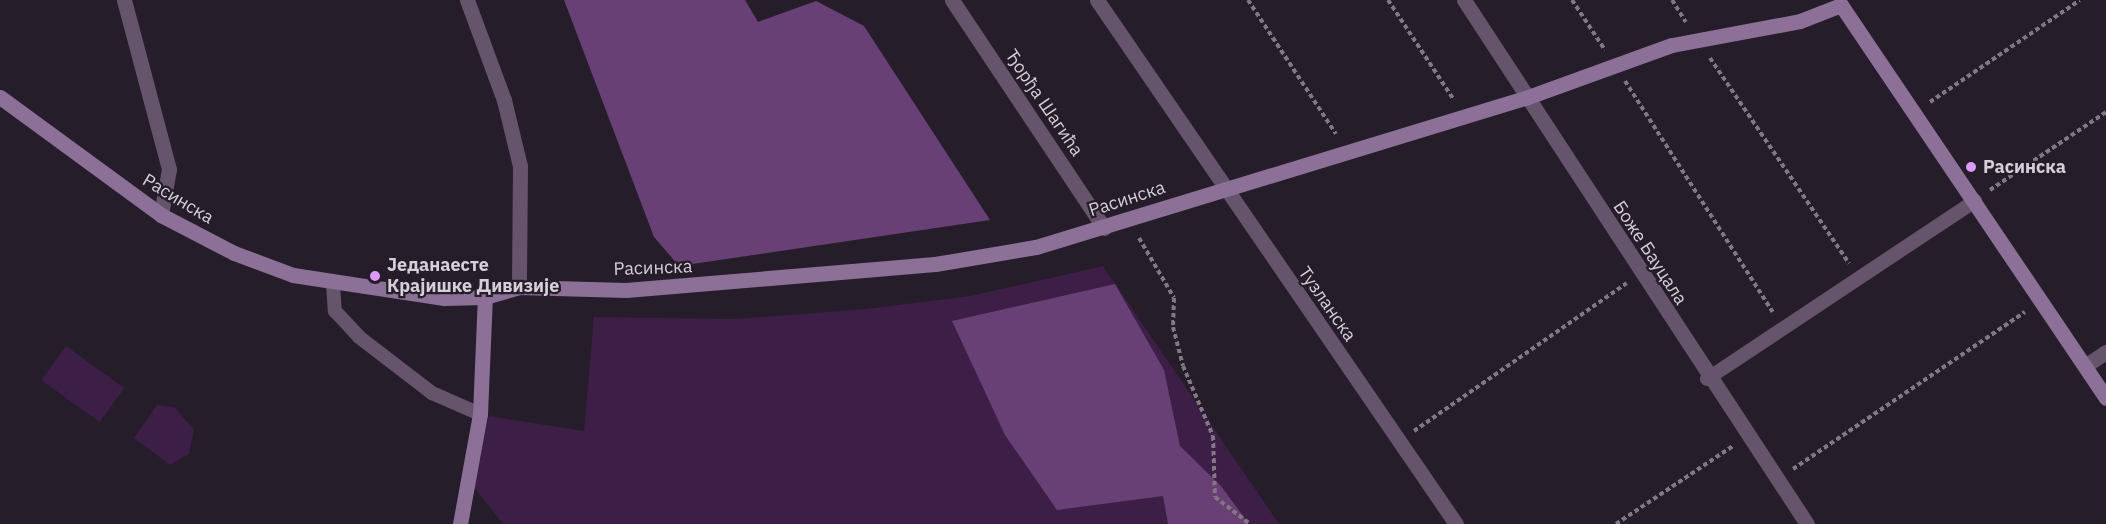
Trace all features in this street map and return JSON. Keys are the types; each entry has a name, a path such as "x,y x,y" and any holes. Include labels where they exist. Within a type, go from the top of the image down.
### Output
{"street":[{"path":"124,0 169,169 161,215"},
{"path":"467,0 504,100 520,166 519,287"},
{"name":"Ђорђа Шагића","path":"952,0 1104,228"},
{"name":"Тузланска","path":"1097,0 1224,189 1456,524"},
{"name":"Боже Бауцала","path":"1464,0 1707,379 1807,524"},
{"path":"1839,3 2106,398"},
{"name":"Расинска","path":"0,97 161,215 234,254 333,285 410,296 485,297 519,287 626,290 785,279 982,257 1104,228 1224,189 1528,98 1697,39 1800,21 1839,3"},
{"path":"460,524 480,414 485,297"},
{"path":"2085,366 2106,352"}],"lane":[{"path":"1707,379 1975,201"},
{"path":"333,285 335,311 359,337 432,393 480,414"}],"path":[{"path":"1248,0 1347,153"},
{"path":"1388,0 1464,116"},
{"path":"1572,0 1784,328"},
{"path":"1914,113 2080,0"},
{"path":"1697,39 1859,279"},
{"path":"1975,201 2106,112"},
{"path":"1139,238 1174,298 1173,327 1183,366 1213,436 1215,497 1250,524"},
{"path":"1399,442 1640,274"},
{"path":"1778,480 2041,300"},
{"path":"1616,524 1747,437"}],"shaded area":[{"path":"564,0 745,0 758,22 816,1 864,26 990,220 679,266 654,237"},
{"path":"1103,266 1279,524 503,524 470,482 489,416 584,431 594,317 734,319 866,309 971,296"},
{"path":"1115,284 1164,370 1180,446 1221,486 1249,524 1168,524 1163,496 1057,510 1005,435 952,321"},
{"path":"66,346 124,388 100,422 41,380"},
{"path":"157,405 174,407 194,430 189,454 170,465 134,438"}],"place":[{"name":"Расинска","path":"1971,167"},
{"name":"Једанаесте Крајишке Дивизије","path":"375,276"}]}
